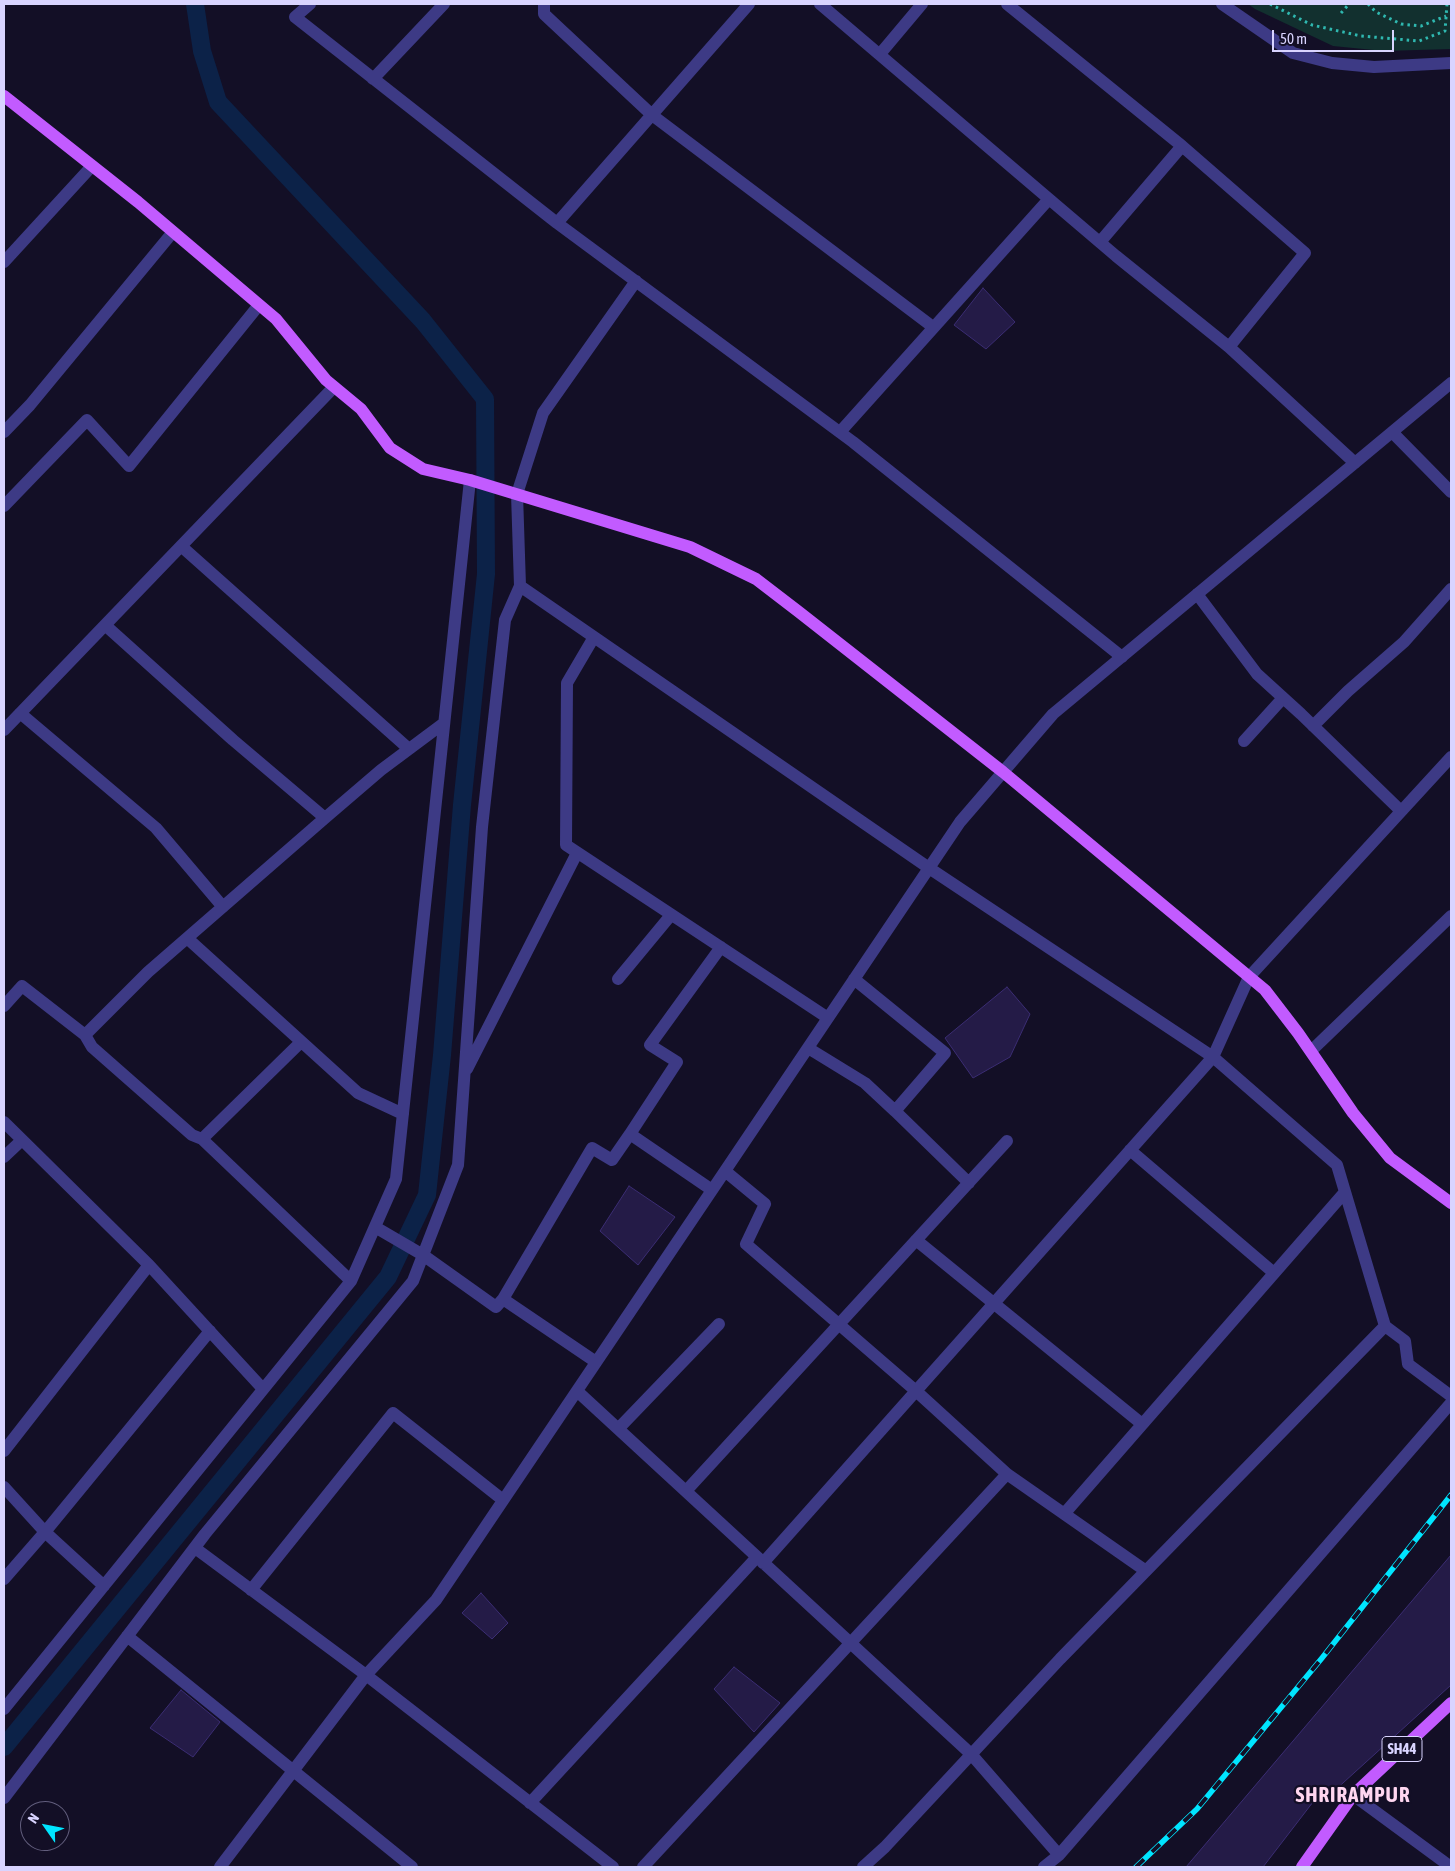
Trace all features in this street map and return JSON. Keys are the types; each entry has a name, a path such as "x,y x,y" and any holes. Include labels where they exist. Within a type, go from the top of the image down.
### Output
{"main road":[{"path":"4,96 173,232 276,319 326,380 361,409 390,448 423,469 470,480 690,547 756,579 1002,772 1265,990 1311,1051 1353,1113 1390,1158 1451,1203"},
{"name":"SH44","path":"1302,1867 1353,1795 1451,1703"}],"street":[{"path":"310,4 295,17 557,223 840,432 1122,657"},
{"path":"373,79 444,4"},
{"path":"544,4 544,14 652,115 933,327"},
{"path":"557,223 749,4"},
{"path":"820,4 1100,242 1229,347 1355,463"},
{"path":"880,54 922,4"},
{"path":"1008,4 1182,146 1305,254 1229,347"},
{"path":"1222,4 1293,52 1332,64 1374,67 1451,63"},
{"path":"1100,242 1182,146"},
{"path":"4,262 92,166"},
{"path":"840,432 1049,199"},
{"path":"4,432 30,405 173,232"},
{"path":"4,1798 195,1548 413,1281 458,1165 482,827 504,620 520,586 516,494 543,413 636,281"},
{"path":"4,506 87,420 129,466 259,305"},
{"path":"220,1867 366,1675 436,1600 960,822 1053,714 1451,383"},
{"path":"4,730 334,387"},
{"path":"1392,432 1451,492"},
{"path":"4,1709 351,1281 396,1179 470,480"},
{"path":"181,546 409,749"},
{"path":"520,586 929,868 1213,1057 1337,1165 1385,1326 1405,1341 1408,1364 1451,1396"},
{"path":"1313,726 1348,690 1404,642 1451,589"},
{"path":"1197,594 1257,674 1401,811"},
{"path":"104,625 233,740 325,818"},
{"path":"594,637 567,683 566,845 828,1018"},
{"path":"1244,742 1283,698"},
{"path":"20,713 156,828 224,907"},
{"path":"85,1035 148,972 325,818 381,770 444,724"},
{"path":"530,1803 760,1560 916,1390 1213,1057 1249,976 1451,756"},
{"path":"464,1073 577,853"},
{"path":"618,979 671,915"},
{"path":"1311,1051 1451,916"},
{"path":"187,938 358,1093 403,1114"},
{"path":"375,1227 423,1255 496,1306 503,1299 592,1148 612,1160 677,1062 650,1045 721,947"},
{"path":"854,979 945,1052 896,1111"},
{"path":"4,1006 22,986 85,1035 92,1047 192,1136 202,1139 351,1281"},
{"path":"202,1139 301,1042"},
{"path":"808,1048 865,1083 969,1182"},
{"path":"4,1122 149,1265 263,1389"},
{"path":"630,1134 712,1190"},
{"path":"4,1157 22,1140"},
{"path":"686,1491 1007,1141"},
{"path":"1130,1150 1274,1273"},
{"path":"725,1171 765,1204 746,1244 916,1390 1007,1474 1146,1571"},
{"path":"1064,1514 1345,1192"},
{"path":"916,1240 1142,1424"},
{"path":"4,1451 149,1265"},
{"path":"503,1299 596,1362"},
{"path":"618,1429 720,1324"},
{"path":"863,1867 885,1847 1060,1659 1385,1326"},
{"path":"4,1579 45,1532 210,1331"},
{"path":"577,1391 972,1754 1059,1855"},
{"path":"1044,1867 1059,1855 1451,1403"},
{"path":"250,1590 393,1413 503,1500"},
{"path":"644,1867 1007,1474"},
{"path":"4,1487 45,1532 104,1586"},
{"path":"195,1548 366,1675 613,1867"},
{"path":"127,1636 412,1867"},
{"path":"1353,1795 1451,1867"}],"path":[{"path":"1270,4 1312,26 1361,36 1419,41 1445,31 1447,4"},
{"path":"1341,13 1349,4"},
{"path":"1368,4 1376,12 1401,24 1421,26 1446,16"}],"green space":[{"path":"1248,4 1451,4 1451,49 1384,51 1333,46"}],"building":[{"path":"983,288 1015,322 986,349 954,325"},
{"path":"1007,987 1030,1014 1010,1057 973,1078 945,1038"},
{"path":"629,1186 675,1217 638,1265 600,1231"},
{"path":"1451,1555 1451,1685 1333,1792 1323,1789 1263,1867 1186,1867"},
{"path":"481,1593 508,1623 492,1639 462,1613"},
{"path":"734,1667 780,1703 754,1732 714,1689"},
{"path":"181,1690 220,1722 193,1757 150,1728"}],"waterway":[{"path":"4,1747 388,1277 427,1195 442,1055 462,805 486,574 485,399 423,321 218,102 202,51 195,4"}],"railway":[{"path":"1136,1867 1197,1809 1322,1658 1451,1495"}],"district":[{"name":"SHRIRAMPUR","path":"1353,1795"}]}
